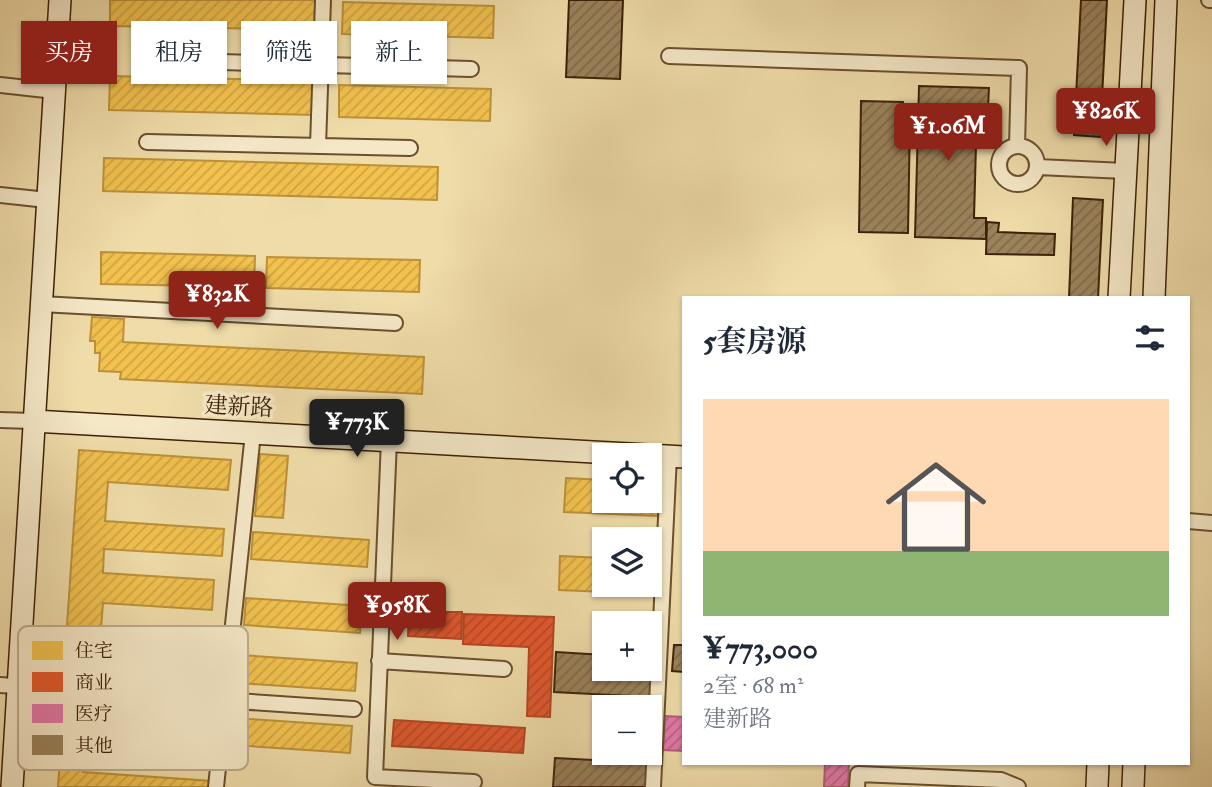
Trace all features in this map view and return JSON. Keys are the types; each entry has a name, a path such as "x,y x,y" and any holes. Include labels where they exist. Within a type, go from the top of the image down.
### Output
{"street":[{"path":"12,787 9,686 33,421 60,0"},
{"path":"322,21 323,0"},
{"path":"1119,296 1135,0"},
{"path":"1154,296 1166,0"},
{"path":"669,56 1019,68 1017,146"},
{"path":"337,65 471,69"},
{"path":"318,146 320,84"},
{"path":"0,85 55,91"},
{"path":"147,142 410,148"},
{"path":"1017,146 1034,155 1038,167"},
{"path":"1017,146 1001,156 999,168 1004,179 1015,185 1028,183 1038,167"},
{"path":"1038,167 1159,172"},
{"path":"0,195 47,200"},
{"path":"41,304 395,323"},
{"name":"建新路","path":"0,420 677,456"},
{"path":"233,626 253,433"},
{"path":"389,440 375,777 474,782"},
{"path":"653,787 677,456"},
{"path":"1190,521 1212,523"},
{"path":"379,661 504,669"},
{"path":"248,702 354,709"},
{"path":"1097,787 1098,765"},
{"path":"1133,787 1134,765"},
{"path":"857,787 858,774 1001,780 1018,787"}],"building: 住宅":[{"path":"110,0 315,0 315,21 241,21 241,29 227,28 227,21 131,21 131,26 117,26 117,21 110,21"},
{"path":"343,2 494,6 493,38 447,37 447,21 351,21 351,34 342,34"},
{"path":"117,76 131,77 131,84 227,84 227,79 241,79 241,84 315,84 314,115 109,110 110,84 117,84"},
{"path":"339,85 491,89 490,121 339,117"},
{"path":"104,158 438,167 437,200 103,191"},
{"path":"101,252 255,256 254,287 101,284"},
{"path":"267,257 420,260 419,292 266,288"},
{"path":"92,317 124,319 123,342 424,357 422,394 120,379 121,372 99,371 100,353 95,353 95,341 90,341"},
{"path":"79,450 231,460 228,490 108,482 105,521 224,529 222,556 104,549 103,573 214,580 212,610 103,603 101,626 67,626"},
{"path":"260,454 288,456 283,518 255,516"},
{"path":"566,478 592,479 592,513 658,513 658,516 564,512"},
{"path":"253,532 369,540 367,567 251,559"},
{"path":"560,556 592,557 592,591 559,590"},
{"path":"246,598 362,606 360,633 244,625"},
{"path":"248,655 357,663 355,691 248,684"},
{"path":"248,719 352,726 350,753 248,746"},
{"path":"59,770 212,781 212,787 58,787"}],"building: 商业":[{"path":"428,605 441,606 441,612 462,612 461,639 408,636 409,612 427,612"},
{"path":"464,614 554,617 550,717 527,716 529,647 463,644"},
{"path":"394,720 525,728 523,753 392,746"}],"building: 医疗":[{"path":"665,716 682,717 682,751 663,750"},
{"path":"825,765 849,765 848,787 824,787"}],"building: 其他":[{"path":"569,0 623,0 620,79 566,77"},
{"path":"1081,0 1107,0 1100,137 1074,135"},
{"path":"919,86 989,88 988,108 977,108 974,218 986,218 986,239 915,237"},
{"path":"861,101 903,102 903,118 910,118 908,233 859,232"},
{"path":"1073,198 1103,200 1098,296 1069,296"},
{"path":"987,222 999,223 998,232 1055,234 1054,255 986,254"},
{"path":"674,645 682,645 682,672 672,671"},
{"path":"556,652 592,654 592,681 651,681 650,695 554,692"},
{"path":"555,758 592,760 592,765 651,765 650,787 553,787"}]}
